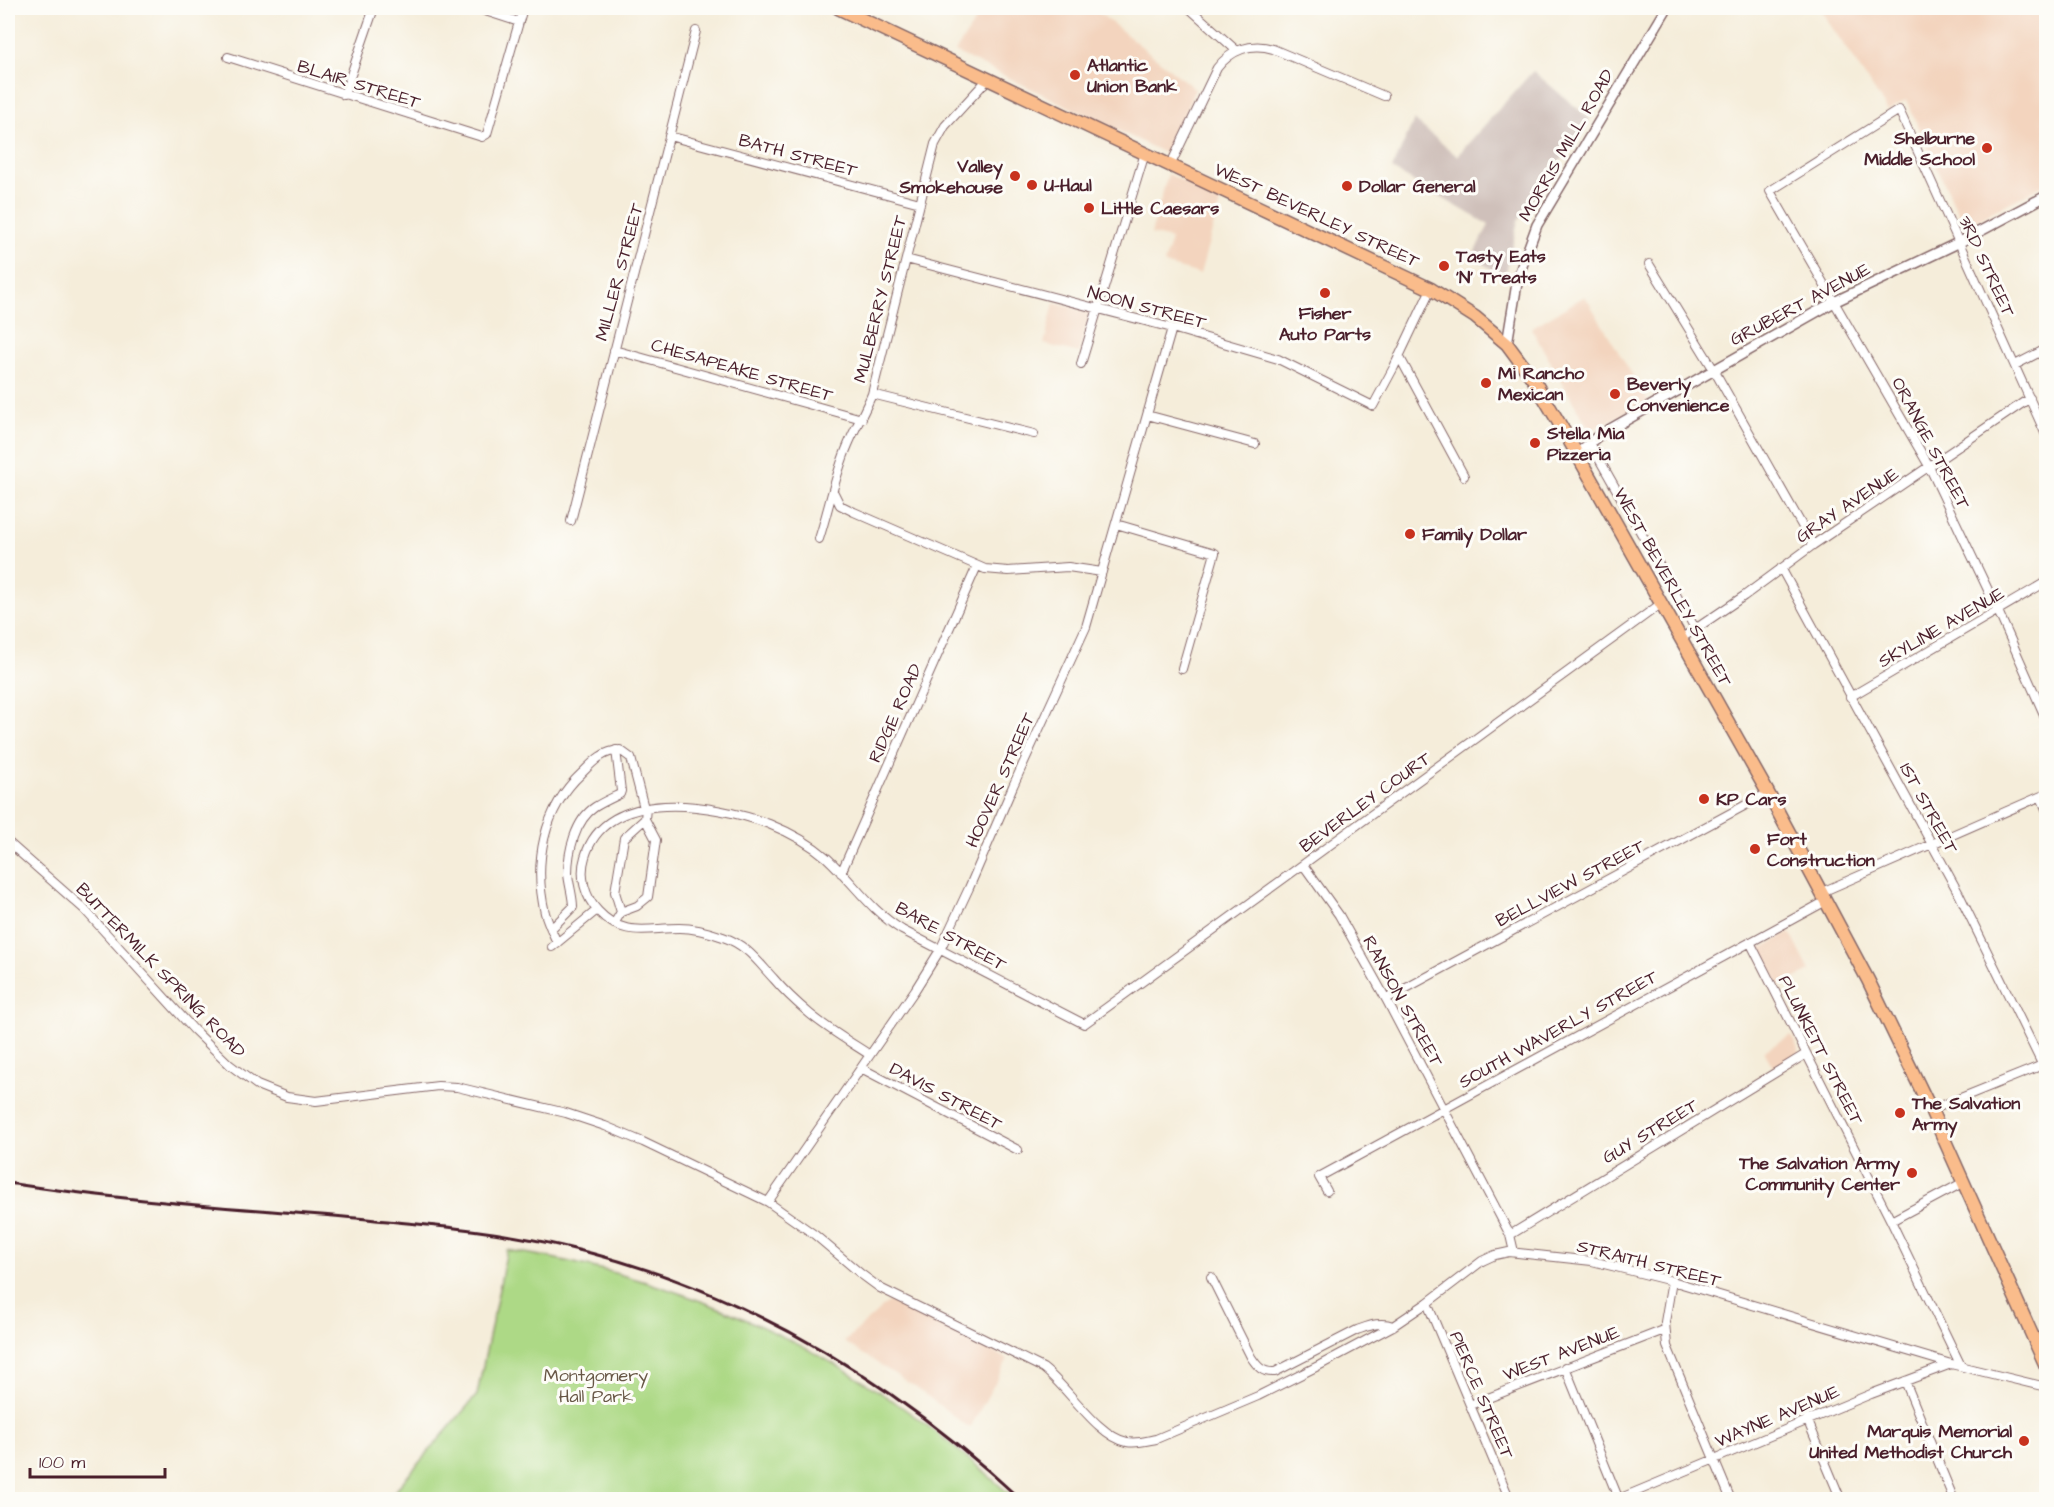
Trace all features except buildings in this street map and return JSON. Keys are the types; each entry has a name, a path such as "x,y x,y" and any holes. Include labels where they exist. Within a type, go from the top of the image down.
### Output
{"main road":[{"name":"WEST BEVERLEY STREET","path":"838,8 1431,289 1475,317 1507,344 1533,379 1682,638 1868,980 1931,1110 2046,1366"}],"street":[{"path":"344,95 374,8"},
{"path":"476,8 519,22 523,8"},
{"path":"1189,8 1237,51"},
{"name":"MORRIS MILL ROAD","path":"1507,344 1518,277 1537,225 1667,8"},
{"name":"BLAIR STREET","path":"228,57 482,137 487,134 519,22"},
{"name":"MILLER STREET","path":"571,521 696,31"},
{"path":"1170,166 1217,68 1223,60 1237,51 1254,46 1268,47 1384,96"},
{"name":"MULBERRY STREET","path":"819,539 834,492 835,480 872,394 938,135 988,79"},
{"name":"3RD STREET","path":"1770,191 1899,110 2046,435"},
{"name":"BATH STREET","path":"669,136 920,203"},
{"path":"1081,364 1145,153"},
{"name":"ORANGE STREET","path":"1770,191 1929,466 2046,719"},
{"name":"GRUBERT AVENUE","path":"1577,454 1598,436 1834,302 1960,242 2046,196"},
{"name":"NOON STREET","path":"906,259 1172,328 1278,359 1372,406 1399,356"},
{"path":"1649,264 1714,370 1814,545"},
{"path":"1431,289 1399,356 1464,476"},
{"name":"HOOVER STREET","path":"768,1202 915,990 940,950 1091,612 1172,328"},
{"path":"2015,364 2046,349"},
{"name":"CHESAPEAKE STREET","path":"614,350 862,419"},
{"path":"872,394 1034,434"},
{"name":"GRAY AVENUE","path":"1682,638 2030,398"},
{"path":"1148,415 1255,444"},
{"name":"WEST BEVERLEY STREET","path":"1590,443 1696,630"},
{"path":"834,492 843,507 977,566 1005,571 1068,567 1102,572"},
{"path":"1116,524 1215,553 1182,669"},
{"name":"RIDGE ROAD","path":"842,873 977,566"},
{"name":"1ST STREET","path":"1781,568 1933,844 2044,1065"},
{"name":"SKYLINE AVENUE","path":"1850,697 2046,582"},
{"name":"BEVERLEY COURT","path":"1084,1024 1304,866 1662,603"},
{"path":"551,929 573,907 568,876 572,844 578,830 589,812 596,806 620,794 616,750"},
{"path":"597,910 554,945 545,915 540,883 542,847 548,822 563,793 604,753 620,750 631,758 645,808 645,819 656,840 648,897 637,906 621,912 614,924"},
{"name":"BELLVIEW STREET","path":"1386,999 1768,793"},
{"path":"2044,795 2046,809"},
{"name":"SOUTH WAVERLY STREET","path":"1326,1191 1319,1177 1750,942 1824,897 1933,844 2044,795"},
{"name":"BARE STREET","path":"597,910 588,895 583,876 584,860 591,842 610,820 630,811 645,808 696,808 731,813 769,824 807,843 828,859 877,912 902,930 1084,1024"},
{"path":"621,912 615,892 624,838 645,819"},
{"name":"BUTTERMILK SPRING ROAD","path":"8,842 84,909 194,1030 230,1065 267,1090 287,1097 316,1101 438,1086 457,1087 566,1113 612,1128 768,1202 814,1235 880,1288 1043,1368 1062,1384 1103,1430 1122,1441 1138,1442"},
{"name":"RANSON STREET","path":"1304,866 1339,915 1386,999 1510,1235 1514,1252"},
{"name":"DAVIS STREET","path":"597,910 614,924 638,931 692,929 717,935 739,944 753,954 774,980 811,1015 870,1055"},
{"name":"PLUNKETT STREET","path":"1750,942 1891,1221 1961,1366"},
{"name":"GUY STREET","path":"1510,1235 1806,1054"},
{"path":"1931,1110 2044,1065"},
{"name":"DAVIS STREET","path":"861,1068 1018,1150"},
{"path":"1891,1221 1964,1182"},
{"name":"STRAITH STREET","path":"1138,1442 1164,1436 1258,1396 1320,1365 1393,1326 1482,1261 1500,1254 1514,1252 1592,1261 1672,1281 1951,1364 2046,1387"},
{"path":"1211,1277 1251,1357 1265,1371 1275,1372 1364,1328 1383,1323 1393,1326"},
{"path":"1672,1281 1664,1330 1667,1346 1731,1500"},
{"name":"PIERCE STREET","path":"1427,1303 1510,1500"},
{"name":"WEST AVENUE","path":"1470,1405 1664,1330"},
{"name":"WAYNE AVENUE","path":"1617,1499 1808,1419 1951,1364"},
{"path":"1565,1367 1617,1499"},
{"path":"1905,1381 1954,1500"},
{"path":"1808,1419 1841,1500"}],"shaded area":[{"path":"984,8 1093,8 1195,89 1167,154 955,52"},
{"name":"Shelburne Middle School","path":"1819,8 2046,8 2046,184 1964,226 1906,100 1888,111"},
{"path":"1533,71 1590,119 1518,221 1505,277 1472,257 1489,225 1392,169 1414,120 1457,156"},
{"path":"1168,174 1221,199 1200,274 1164,264 1171,239 1151,234"},
{"path":"1585,296 1648,401 1590,431 1531,328"},
{"path":"1054,303 1090,312 1079,353 1044,344"},
{"path":"1790,932 1810,971 1779,986 1760,949"},
{"path":"1791,1035 1800,1053 1774,1069 1764,1051"},
{"path":"889,1301 1008,1359 970,1428 915,1387 844,1342"}],"green space":[{"name":"Montgomery Hall Park","path":"507,1250 557,1259 657,1285 705,1302 799,1344 843,1369 921,1421 1015,1499 388,1499 477,1395"}],"railway":[{"path":"8,1183 138,1199 485,1232 536,1240 627,1263 689,1285 750,1312 808,1342 919,1414 1021,1500"}],"place":[{"name":"Atlantic Union Bank","path":"1075,75"},
{"name":"Shelburne Middle School","path":"1987,148"},
{"name":"Valley Smokehouse","path":"1015,176"},
{"name":"U-Haul","path":"1032,185"},
{"name":"Dollar General","path":"1347,186"},
{"name":"Little Caesars","path":"1089,208"},
{"name":"Tasty Eats 'N' Treats","path":"1444,266"},
{"name":"Fisher Auto Parts","path":"1325,293"},
{"name":"Mi Rancho Mexican","path":"1486,383"},
{"name":"Beverly Convenience","path":"1615,394"},
{"name":"Stella Mia Pizzeria","path":"1535,443"},
{"name":"Family Dollar","path":"1410,534"},
{"name":"KP Cars","path":"1704,799"},
{"name":"Fort Construction","path":"1755,849"},
{"name":"The Salvation Army","path":"1900,1113"},
{"name":"The Salvation Army Community Center","path":"1912,1173"},
{"name":"Marquis Memorial United Methodist Church","path":"2024,1441"}]}
